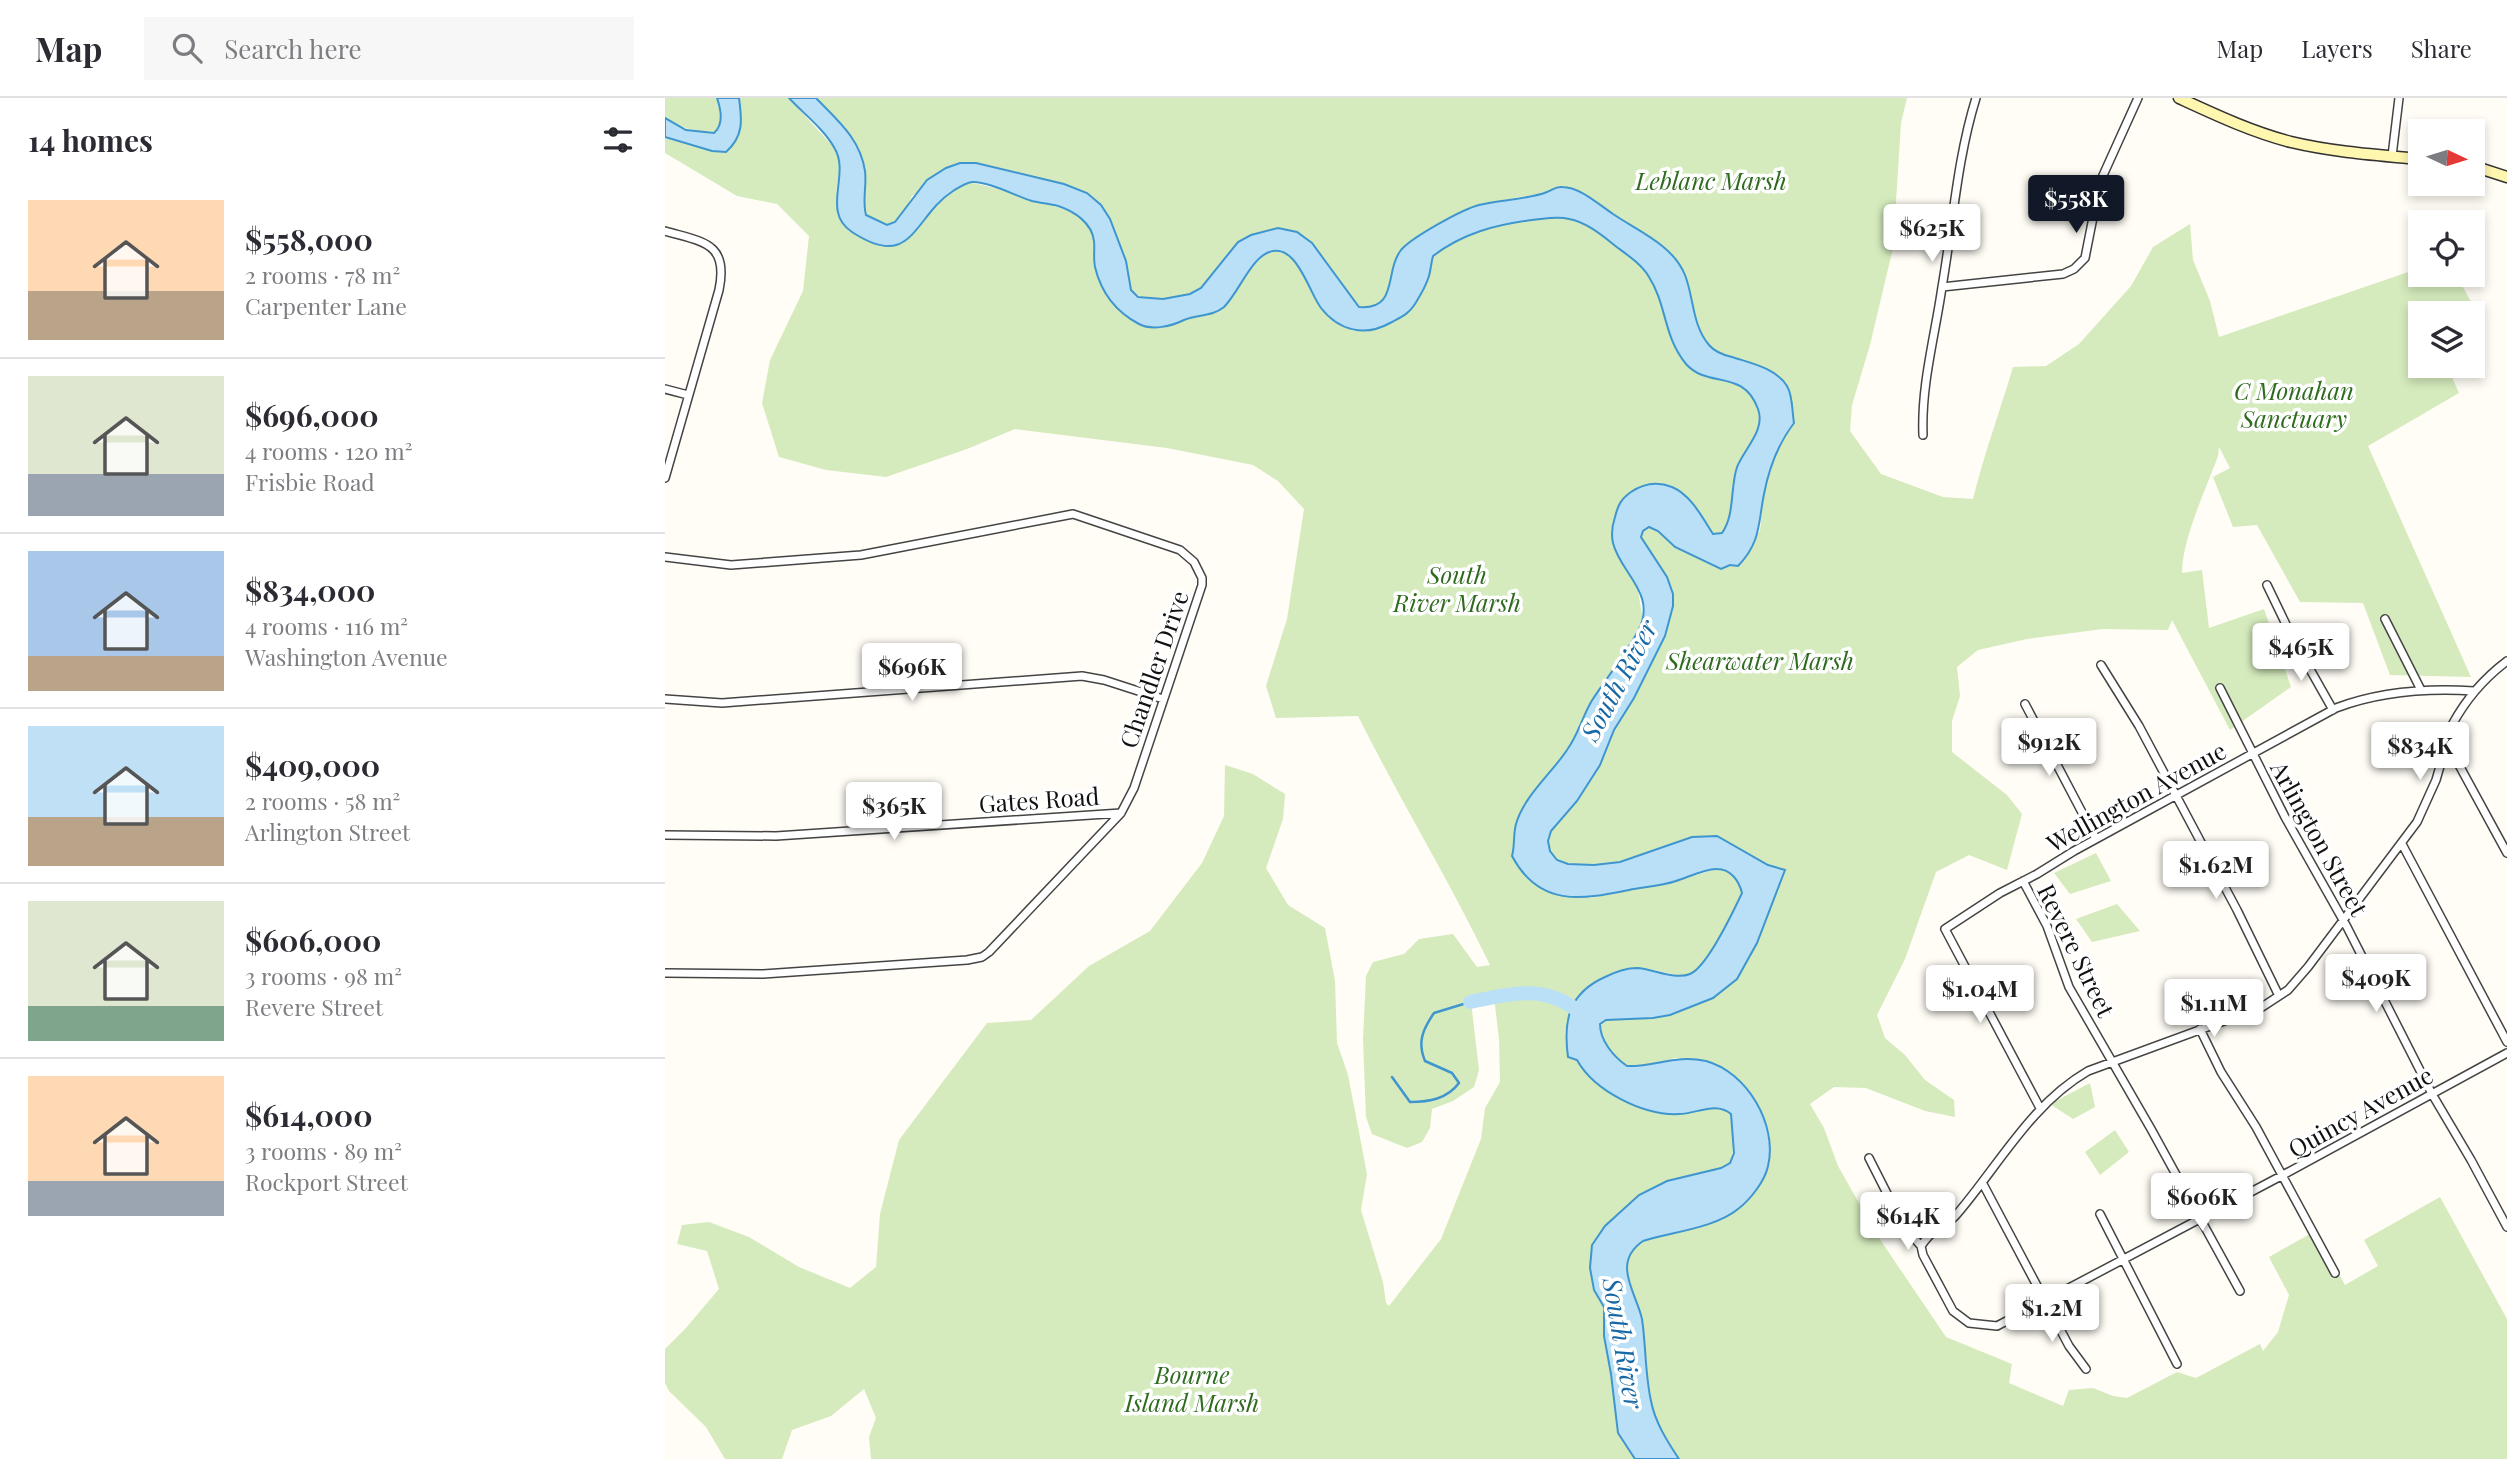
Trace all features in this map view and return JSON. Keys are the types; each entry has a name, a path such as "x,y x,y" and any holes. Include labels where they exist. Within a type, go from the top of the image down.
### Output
{"street":[{"path":"1923,435 1923,411 1962,157 1976,98"},
{"path":"1942,287 2063,274 2080,264 2087,250 2100,182 2138,98"},
{"path":"2179,98 2248,128 2288,141 2313,147 2408,158"},
{"path":"2392,156 2399,98"},
{"path":"2485,169 2506,175"},
{"path":"665,231 702,242 717,253 722,261 719,290 665,478"},
{"path":"665,389 688,395"},
{"name":"Chandler Drive","path":"665,557 731,565 861,555 1064,514 1078,515 1180,550 1194,562 1202,578 1201,591 1129,799 1121,813 982,957 763,974 665,973"},
{"path":"2267,585 2294,641 2333,710"},
{"path":"2385,619 2421,690"},
{"path":"1869,1158 1904,1227 1921,1246 1937,1228 1951,1221 1983,1184 2040,1108 2077,1078 2112,1062 2262,1007 2288,990 2402,844 2428,800 2452,725 2486,677 2507,661"},
{"path":"2101,665 2132,714 2237,910 2279,996"},
{"path":"665,699 722,702 1081,677 1104,680 1163,699"},
{"name":"Arlington Street","path":"2220,688 2252,754 2344,921 2432,1094 2472,1160 2507,1227"},
{"name":"Wellington Avenue","path":"2040,1108 1945,929 2000,893 2333,710 2389,693 2444,689 2474,691"},
{"path":"2025,704 2096,839"},
{"path":"2447,743 2507,853"},
{"name":"Gates Road","path":"665,835 776,836 1121,813"},
{"path":"2402,844 2507,1042"},
{"name":"Revere Street","path":"2023,881 2047,926 2069,987 2240,1291"},
{"path":"2200,1029 2221,1072 2283,1175 2335,1273"},
{"name":"Quincy Avenue","path":"1921,1246 1948,1305 1958,1316 1969,1323 1997,1326 2507,1053"},
{"path":"1983,1184 2069,1346 2086,1369"},
{"path":"2100,1214 2177,1364"}],"green space":[{"path":"665,98 717,98 721,117 717,129 714,133 671,122 665,118"},
{"path":"739,98 789,98 837,151 840,168 836,192 902,244 943,200 969,183 1023,196 1077,215 1087,225 1095,247 1149,327 1171,326 1218,311 1229,301 1261,259 1270,253 1280,252 1296,263 1319,305 1329,316 1353,331 1379,327 1409,311 1429,277 1433,255 1444,247 1480,231 1506,224 1551,218 1570,219 1600,234 1643,269 1656,291 1679,352 1697,373 1737,384 1750,394 1756,403 1759,411 1758,428 1735,474 1729,518 1722,533 1713,534 1689,499 1613,546 1637,585 1643,620 1624,656 1604,680 1588,707 1581,728 1525,805 1515,826 1512,856 1591,898 1672,882 1717,869 1729,873 1738,881 1742,893 1712,950 1691,974 1679,975 1646,969 1614,973 1576,998 1577,1057 1585,1073 1595,1083 1623,1100 1654,1111 1681,1114 1708,1108 1724,1109 1729,1112 1734,1125 1730,1163 1721,1168 1667,1181 1639,1195 1627,1208 1594,1289 1604,1307 1604,1336 1618,1433 1635,1459 871,1459 869,1437 876,1418 864,1389 831,1416 792,1430 782,1459 725,1459 706,1427 669,1391 665,1383 665,1349 719,1289 707,1251 677,1244 682,1225 709,1222 749,1237 799,1267 850,1288 876,1267 880,1214 899,1140 987,1023 1031,1020 1089,966 1150,931 1202,863 1224,816 1225,765 1253,774 1285,794 1283,819 1266,868 1288,905 1325,928 1335,981 1337,1043 1348,1075 1367,1174 1361,1210 1389,1306 1441,1239 1481,1139 1485,1108 1500,1082 1494,997 1471,1002 1479,1070 1474,1087 1453,1101 1432,1109 1430,1128 1422,1142 1407,1148 1372,1134 1366,1117 1363,1039 1366,976 1373,962 1404,954 1419,939 1453,934 1477,967 1490,965 1358,716 1276,718 1266,686 1287,619 1304,509 1278,481 1253,465 1167,448 1015,429 886,477 826,470 779,457 762,403 770,360 803,291 809,236 777,204 737,196 665,153 665,137 726,152 741,128"},
{"path":"816,98 1907,98 1901,123 1893,248 1870,345 1852,405 1850,431 1881,474 1943,497 1973,499 2013,367 2046,366 2079,344 2131,286 2153,247 2190,224 2193,260 2210,301 2219,337 2408,272 2408,287 2463,287 2471,301 2408,301 2408,378 2452,378 2459,393 2368,446 2471,677 2390,675 2363,603 2300,602 2257,525 2233,527 2213,477 2230,468 2219,447 2190,530 2182,573 2202,570 2209,628 2264,609 2291,687 2230,730 2172,620 2168,630 2103,629 2027,639 1978,650 1957,667 1960,696 1952,721 1952,752 2007,795 2022,814 2007,870 1969,855 1936,872 1905,959 1877,1015 1885,1038 1905,1055 1925,1080 1954,1100 1955,1117 1925,1111 1866,1088 1834,1087 1810,1104 1824,1128 1838,1166 1877,1235 1946,1337 2012,1364 2009,1383 2063,1406 2069,1390 2093,1388 2127,1398 2177,1372 2196,1378 2260,1344 2263,1351 2278,1332 2289,1295 2269,1257 2315,1231 2345,1285 2378,1266 2364,1240 2440,1197 2507,1319 2507,1459 1679,1459 1662,1431 1653,1409 1642,1319 1628,1278 1629,1259 1643,1241 1722,1220 1749,1200 1762,1179 1770,1135 1748,1090 1706,1061 1675,1058 1652,1065 1627,1066 1609,1048 1602,1036 1600,1024 1606,1020 1670,1015 1713,998 1737,979 1757,943 1785,870 1768,865 1717,836 1692,837 1620,862 1594,865 1568,864 1557,860 1550,851 1548,841 1551,831 1577,801 1600,765 1614,730 1641,682 1667,577 1641,537 1643,530 1649,527 1658,531 1675,547 1721,569 1760,531 1764,493 1772,463 1780,444 1794,423 1790,395 1753,363 1719,353 1710,347 1696,320 1685,276 1676,260 1646,234 1574,189 1510,199 1448,218 1412,242 1404,251 1393,269 1385,297 1369,307 1359,307 1315,248 1292,232 1278,228 1227,264 1194,292 1179,298 1153,300 1131,290 1110,219 1035,178 976,163 960,163 912,196 903,214 895,222 887,225 866,215 863,202 865,187 845,127"},
{"path":"2096,853 2111,881 2070,894 2054,873"},
{"path":"2117,904 2140,931 2092,942 2076,919"},
{"path":"2090,1083 2095,1107 2073,1119 2050,1104"},
{"path":"2115,1130 2129,1152 2100,1175 2085,1152"}],"water":[{"path":"717,98 739,98 739,134 726,152 712,151 665,137 665,118 686,130 714,133 720,121"},
{"name":"South River","path":"789,98 816,98 847,130 858,149 865,171 866,215 887,225 895,222 927,180 960,163 976,163 1064,184 1087,193 1101,205 1110,219 1126,261 1131,290 1138,297 1163,299 1190,294 1201,288 1238,242 1251,235 1278,228 1297,232 1312,243 1359,307 1372,306 1385,296 1401,250 1426,231 1479,205 1532,196 1558,187 1569,188 1589,197 1672,255 1685,275 1699,329 1711,347 1722,354 1770,370 1787,386 1794,423 1783,439 1771,466 1755,541 1738,566 1730,565 1721,569 1675,547 1658,531 1649,527 1643,531 1641,537 1667,577 1673,594 1673,606 1665,636 1634,698 1614,730 1600,765 1577,801 1551,831 1548,841 1550,851 1557,860 1568,864 1594,865 1620,862 1692,837 1717,836 1768,865 1785,870 1757,943 1737,979 1713,998 1670,1015 1606,1020 1600,1024 1602,1036 1609,1048 1627,1066 1695,1059 1721,1067 1746,1088 1756,1102 1768,1134 1770,1150 1764,1178 1743,1205 1718,1221 1643,1241 1629,1259 1628,1278 1642,1319 1653,1409 1662,1431 1679,1459 1635,1459 1618,1433 1604,1336 1604,1307 1594,1290 1590,1268 1592,1245 1605,1226 1639,1195 1667,1181 1721,1168 1730,1163 1734,1153 1731,1114 1712,1108 1665,1114 1621,1099 1595,1082 1577,1060 1568,1057 1568,1020 1571,1009 1583,991 1609,975 1637,968 1684,976 1697,969 1719,937 1742,893 1734,876 1726,871 1713,869 1664,884 1611,894 1563,896 1548,892 1535,884 1523,873 1512,856 1516,824 1525,804 1571,744 1591,702 1633,640 1643,618 1641,595 1613,543 1613,527 1622,500 1641,487 1651,484 1666,485 1679,491 1690,501 1713,534 1722,533 1731,510 1737,467 1759,424 1758,409 1752,396 1734,383 1704,376 1686,364 1673,343 1659,298 1646,273 1601,235 1576,221 1555,218 1518,222 1480,231 1456,241 1433,256 1426,283 1410,311 1371,330 1344,327 1328,316 1316,301 1294,260 1277,251 1267,253 1255,263 1229,301 1219,310 1168,326 1150,327 1123,314 1111,300 1101,285 1095,267 1094,241 1090,229 1076,215 1058,206 1032,201 993,186 972,182 957,188 940,202 910,236 900,243 888,246 872,243 852,232 843,224 838,214 840,170 835,149 820,129"}],"waterway":[{"path":"1470,1002 1530,993 1557,999 1584,1016"},
{"path":"1392,1077 1410,1102 1424,1101 1449,1093 1459,1083 1452,1073 1425,1061 1421,1048 1422,1036 1434,1013 1470,1002"}],"park label":[{"name":"Leblanc Marsh","path":"1711,180"},
{"name":"C Monahan Sanctuary","path":"2294,404"},
{"name":"South River Marsh","path":"1457,588"},
{"name":"Shearwater Marsh","path":"1760,660"},
{"name":"Bourne Island Marsh","path":"1192,1388"}]}
